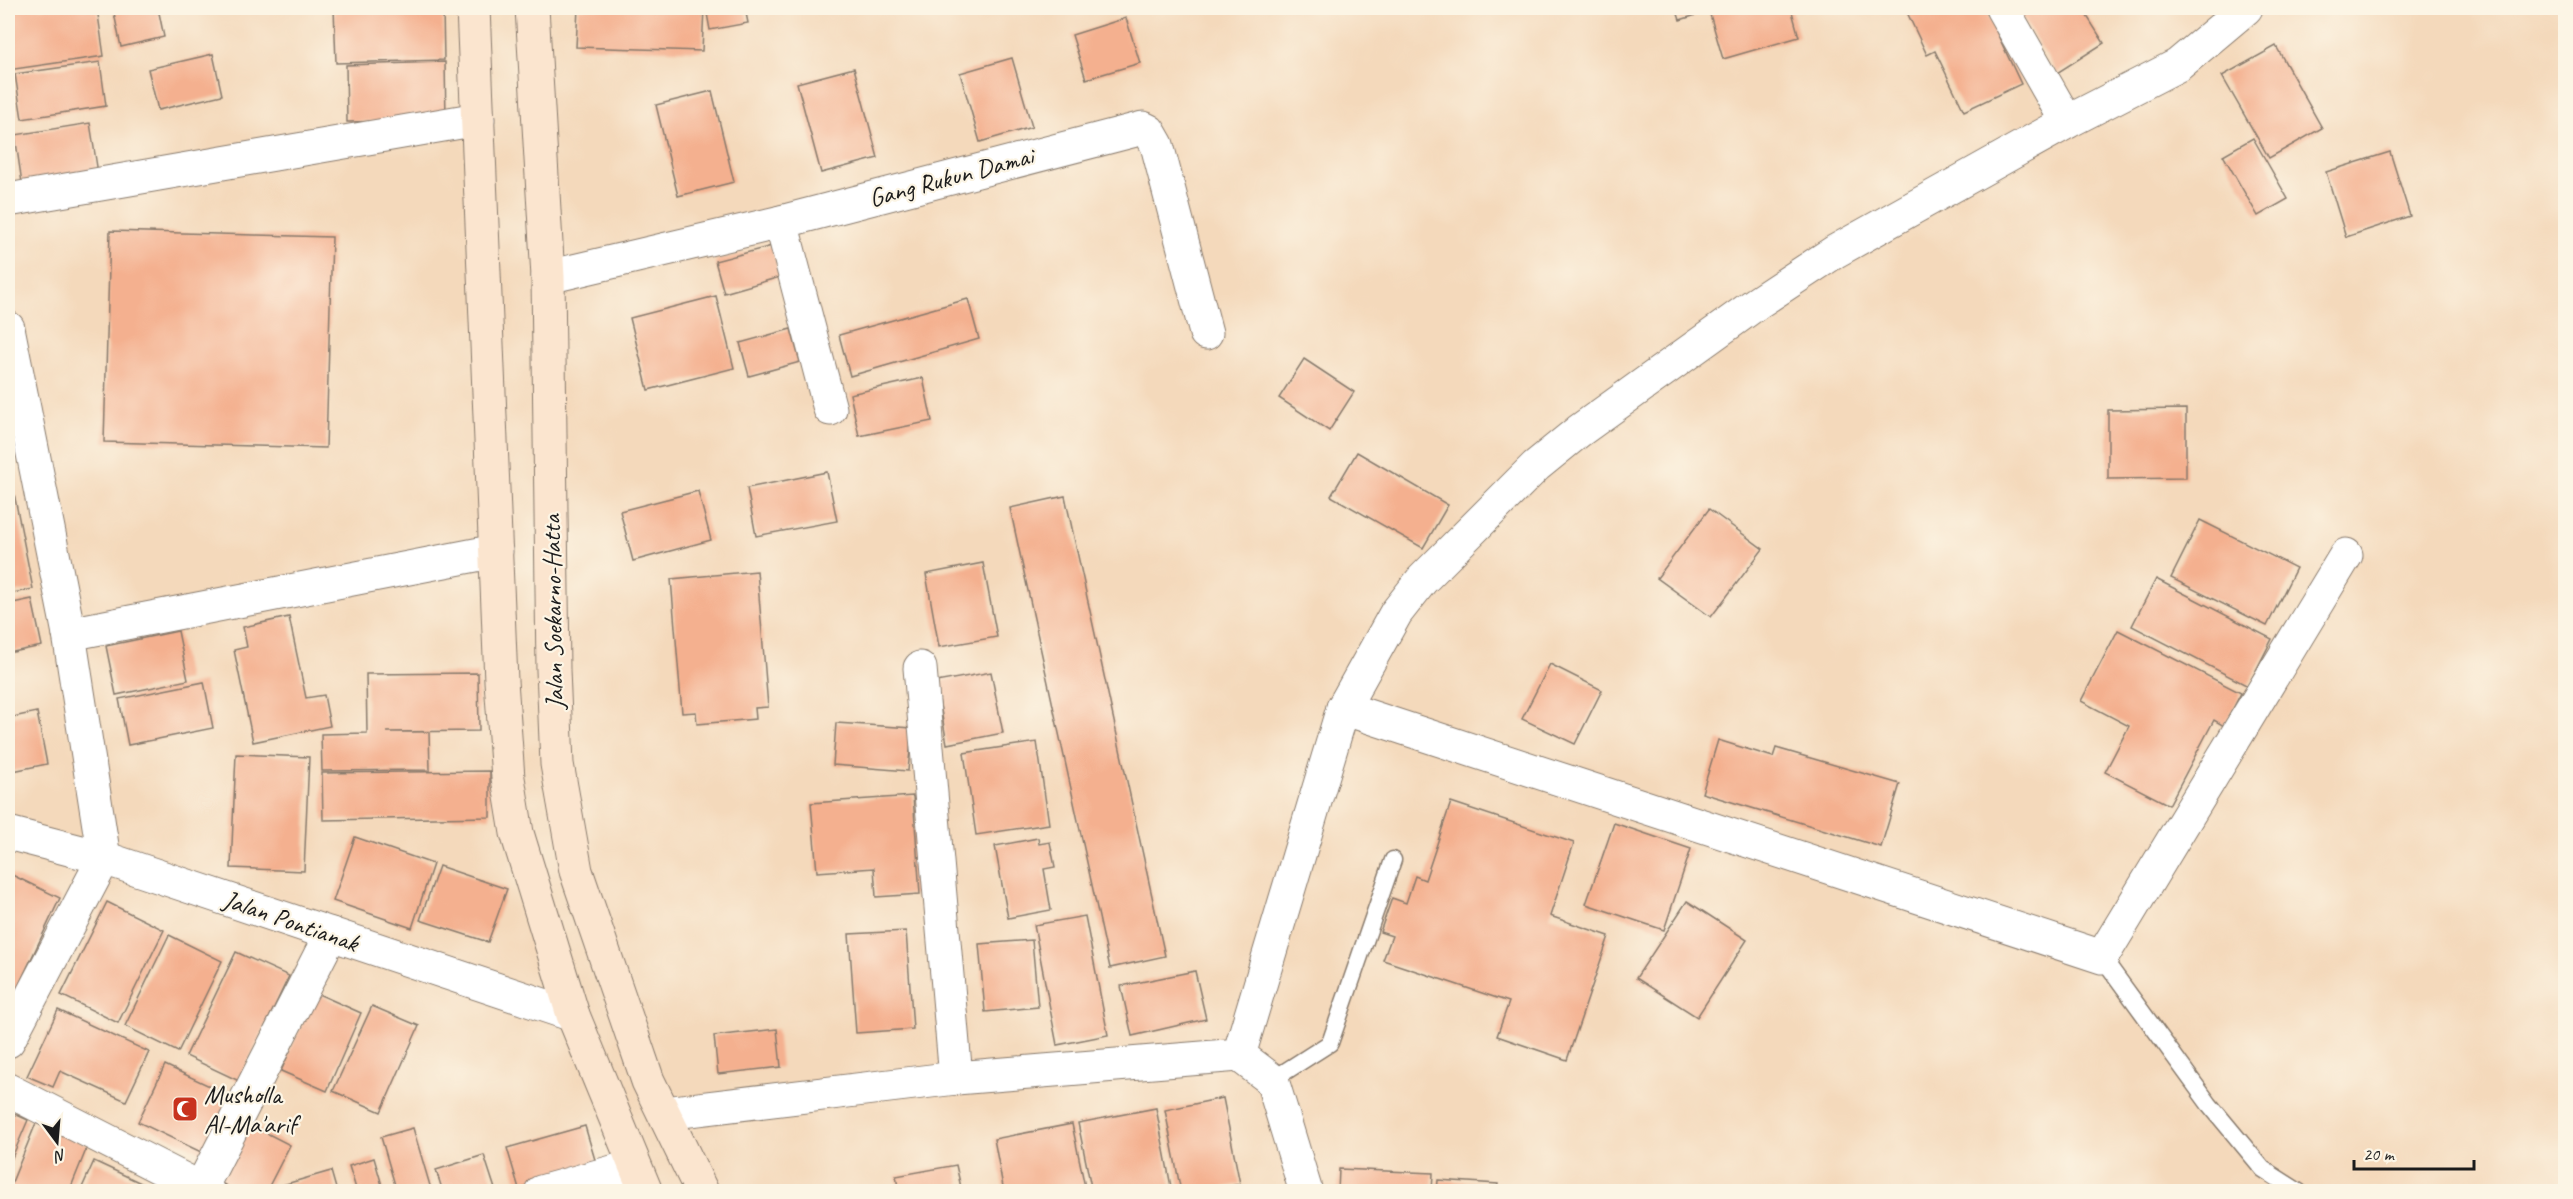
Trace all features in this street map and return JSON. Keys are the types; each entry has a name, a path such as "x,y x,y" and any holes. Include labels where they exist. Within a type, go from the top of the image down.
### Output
{"main road":[{"name":"Jalan Soekarno-Hatta","path":"473,8 496,551 507,757 517,833 573,1015 640,1179"},
{"name":"Jalan Soekarno-Hatta","path":"532,8 548,277 553,670 557,764 576,871 648,1081 702,1191"},
{"path":"604,1093 648,1081"}],"street":[{"path":"2002,8 2067,122"},
{"path":"1239,1055 1343,708 1396,613 1422,580 1499,500 1579,431 1757,303 1836,251 2067,122 2178,65 2246,8"},
{"path":"8,200 478,119"},
{"name":"Gang Rukun Damai","path":"548,277 781,222 1143,128 1149,131 1157,145 1206,333"},
{"path":"781,222 830,409"},
{"path":"8,328 13,378 69,634 104,858 8,1041"},
{"path":"69,634 496,551"},
{"path":"1343,708 2102,957 2346,555"},
{"path":"920,668 956,1078"},
{"name":"Jalan Pontianak","path":"8,833 104,858 573,1015"},
{"path":"8,1090 205,1189 331,934"},
{"path":"665,1113 956,1078 1239,1055 1272,1080 1306,1191"},
{"path":"541,1191 640,1179"}],"lane":[{"path":"1272,1080 1330,1043 1393,860"},
{"path":"2102,957 2209,1104 2263,1169 2299,1191"}],"building":[{"path":"8,8 97,8 104,56 8,70"},
{"path":"113,8 158,8 164,37 121,47"},
{"path":"334,8 443,8 444,60 336,63"},
{"path":"578,8 704,8 702,51 576,47"},
{"path":"706,8 745,8 748,23 710,30"},
{"path":"1676,8 1791,8 1799,37 1723,59 1709,11 1680,20"},
{"path":"1905,8 1985,8 2021,84 1964,111 1935,51 1927,55"},
{"path":"2017,8 2082,8 2104,43 2057,73"},
{"path":"1126,18 1140,63 1086,79 1072,35"},
{"path":"2276,46 2322,128 2269,158 2222,76"},
{"path":"213,54 222,95 158,110 148,69"},
{"path":"1012,58 1032,127 980,142 960,73"},
{"path":"100,62 106,106 22,119 15,74"},
{"path":"445,62 446,120 347,122 346,65"},
{"path":"854,68 878,158 821,173 797,83"},
{"path":"712,91 734,182 678,196 656,105"},
{"path":"90,123 98,173 22,183 15,135"},
{"path":"2253,138 2288,199 2258,216 2223,155"},
{"path":"2390,152 2410,216 2346,237 2326,172"},
{"path":"110,231 332,237 326,448 104,442"},
{"path":"772,246 780,277 724,293 715,261"},
{"path":"716,296 734,368 648,390 630,318"},
{"path":"968,299 979,339 850,376 839,335"},
{"path":"791,329 800,362 749,376 740,343"},
{"path":"1304,359 1354,392 1329,431 1279,398"},
{"path":"923,378 932,421 859,436 850,394"},
{"path":"2186,409 2186,478 2108,479 2108,410"},
{"path":"1357,452 1448,505 1423,548 1331,496"},
{"path":"827,472 837,521 756,536 747,488"},
{"path":"8,478 11,478 33,589 8,594"},
{"path":"698,491 711,540 633,561 620,511"},
{"path":"1065,496 1165,956 1110,968 1010,508"},
{"path":"1709,509 1763,549 1711,617 1657,578"},
{"path":"2200,520 2296,568 2267,626 2171,578"},
{"path":"983,563 997,637 939,647 926,574"},
{"path":"757,571 768,707 755,708 756,719 697,724 696,712 682,713 671,579"},
{"path":"2156,579 2272,639 2248,686 2132,626"},
{"path":"32,599 42,646 8,653 8,604"},
{"path":"289,617 306,698 324,695 330,726 253,742 234,650 247,647 243,627"},
{"path":"2118,630 2241,693 2224,726 2214,720 2169,805 2105,772 2129,726 2081,701"},
{"path":"178,631 188,680 116,695 106,646"},
{"path":"1550,664 1602,690 1575,744 1522,719"},
{"path":"991,672 1003,733 947,744 936,682"},
{"path":"478,673 479,731 387,732 429,732 430,770 322,771 321,734 367,733 366,674"},
{"path":"204,682 213,728 128,745 119,699"},
{"path":"37,712 47,764 8,772 8,718"},
{"path":"836,723 912,728 908,771 833,765"},
{"path":"1718,740 1773,757 1776,748 1900,784 1881,847 1702,793"},
{"path":"1037,742 1049,824 976,835 964,753"},
{"path":"236,754 309,757 304,871 231,868"},
{"path":"490,771 490,817 323,820 322,773"},
{"path":"913,796 920,894 876,897 874,868 817,872 811,803"},
{"path":"1451,802 1574,843 1550,916 1609,936 1567,1060 1497,1036 1509,1002 1383,960 1392,936 1380,932 1392,898 1406,903 1415,876 1425,880"},
{"path":"1614,823 1691,849 1664,930 1586,904"},
{"path":"355,837 433,864 412,928 333,901"},
{"path":"1038,838 1039,844 1050,842 1055,867 1044,869 1051,910 1008,918 995,846"},
{"path":"439,866 507,889 488,942 420,920"},
{"path":"8,873 60,898 15,993 8,989"},
{"path":"1687,901 1747,940 1697,1017 1636,978"},
{"path":"107,902 164,930 118,1023 61,995"},
{"path":"1085,916 1108,1035 1057,1045 1034,925"},
{"path":"906,931 913,1029 856,1033 849,934"},
{"path":"169,935 222,961 178,1052 125,1026"},
{"path":"1032,940 1038,1007 985,1012 979,944"},
{"path":"236,952 289,976 239,1081 186,1056"},
{"path":"1195,971 1206,1019 1132,1036 1121,986"},
{"path":"316,993 361,1013 327,1091 281,1071"},
{"path":"372,1006 419,1026 381,1112 333,1091"},
{"path":"58,1010 149,1052 126,1101 60,1071 53,1087 27,1076"},
{"path":"777,1029 781,1067 718,1074 714,1036"},
{"name":"Musholla Al-Ma'arif","path":"165,1065 231,1096 203,1153 138,1122"},
{"path":"1223,1098 1240,1184 1204,1192 1181,1192 1165,1110"},
{"path":"1156,1108 1172,1192 1092,1192 1078,1123"},
{"path":"8,1111 28,1120 8,1167"},
{"path":"36,1123 88,1145 69,1192 8,1192"},
{"path":"249,1124 290,1145 266,1192 238,1192 219,1182"},
{"path":"1072,1124 1086,1192 1004,1192 994,1139"},
{"path":"585,1126 598,1170 520,1192 507,1148"},
{"path":"413,1128 431,1189 397,1192 381,1137"},
{"path":"484,1155 496,1192 443,1192 436,1170"},
{"path":"374,1158 384,1192 357,1192 349,1166"},
{"path":"94,1161 160,1192 80,1192"},
{"path":"956,1165 962,1192 899,1192 896,1176"},
{"path":"1339,1169 1433,1173 1432,1192 1338,1192"},
{"path":"331,1171 337,1192 281,1192 279,1186"},
{"path":"1438,1180 1498,1184 1497,1192 1437,1192"}],"place":[{"name":"Musholla Al-Ma'arif","path":"185,1109"}]}
